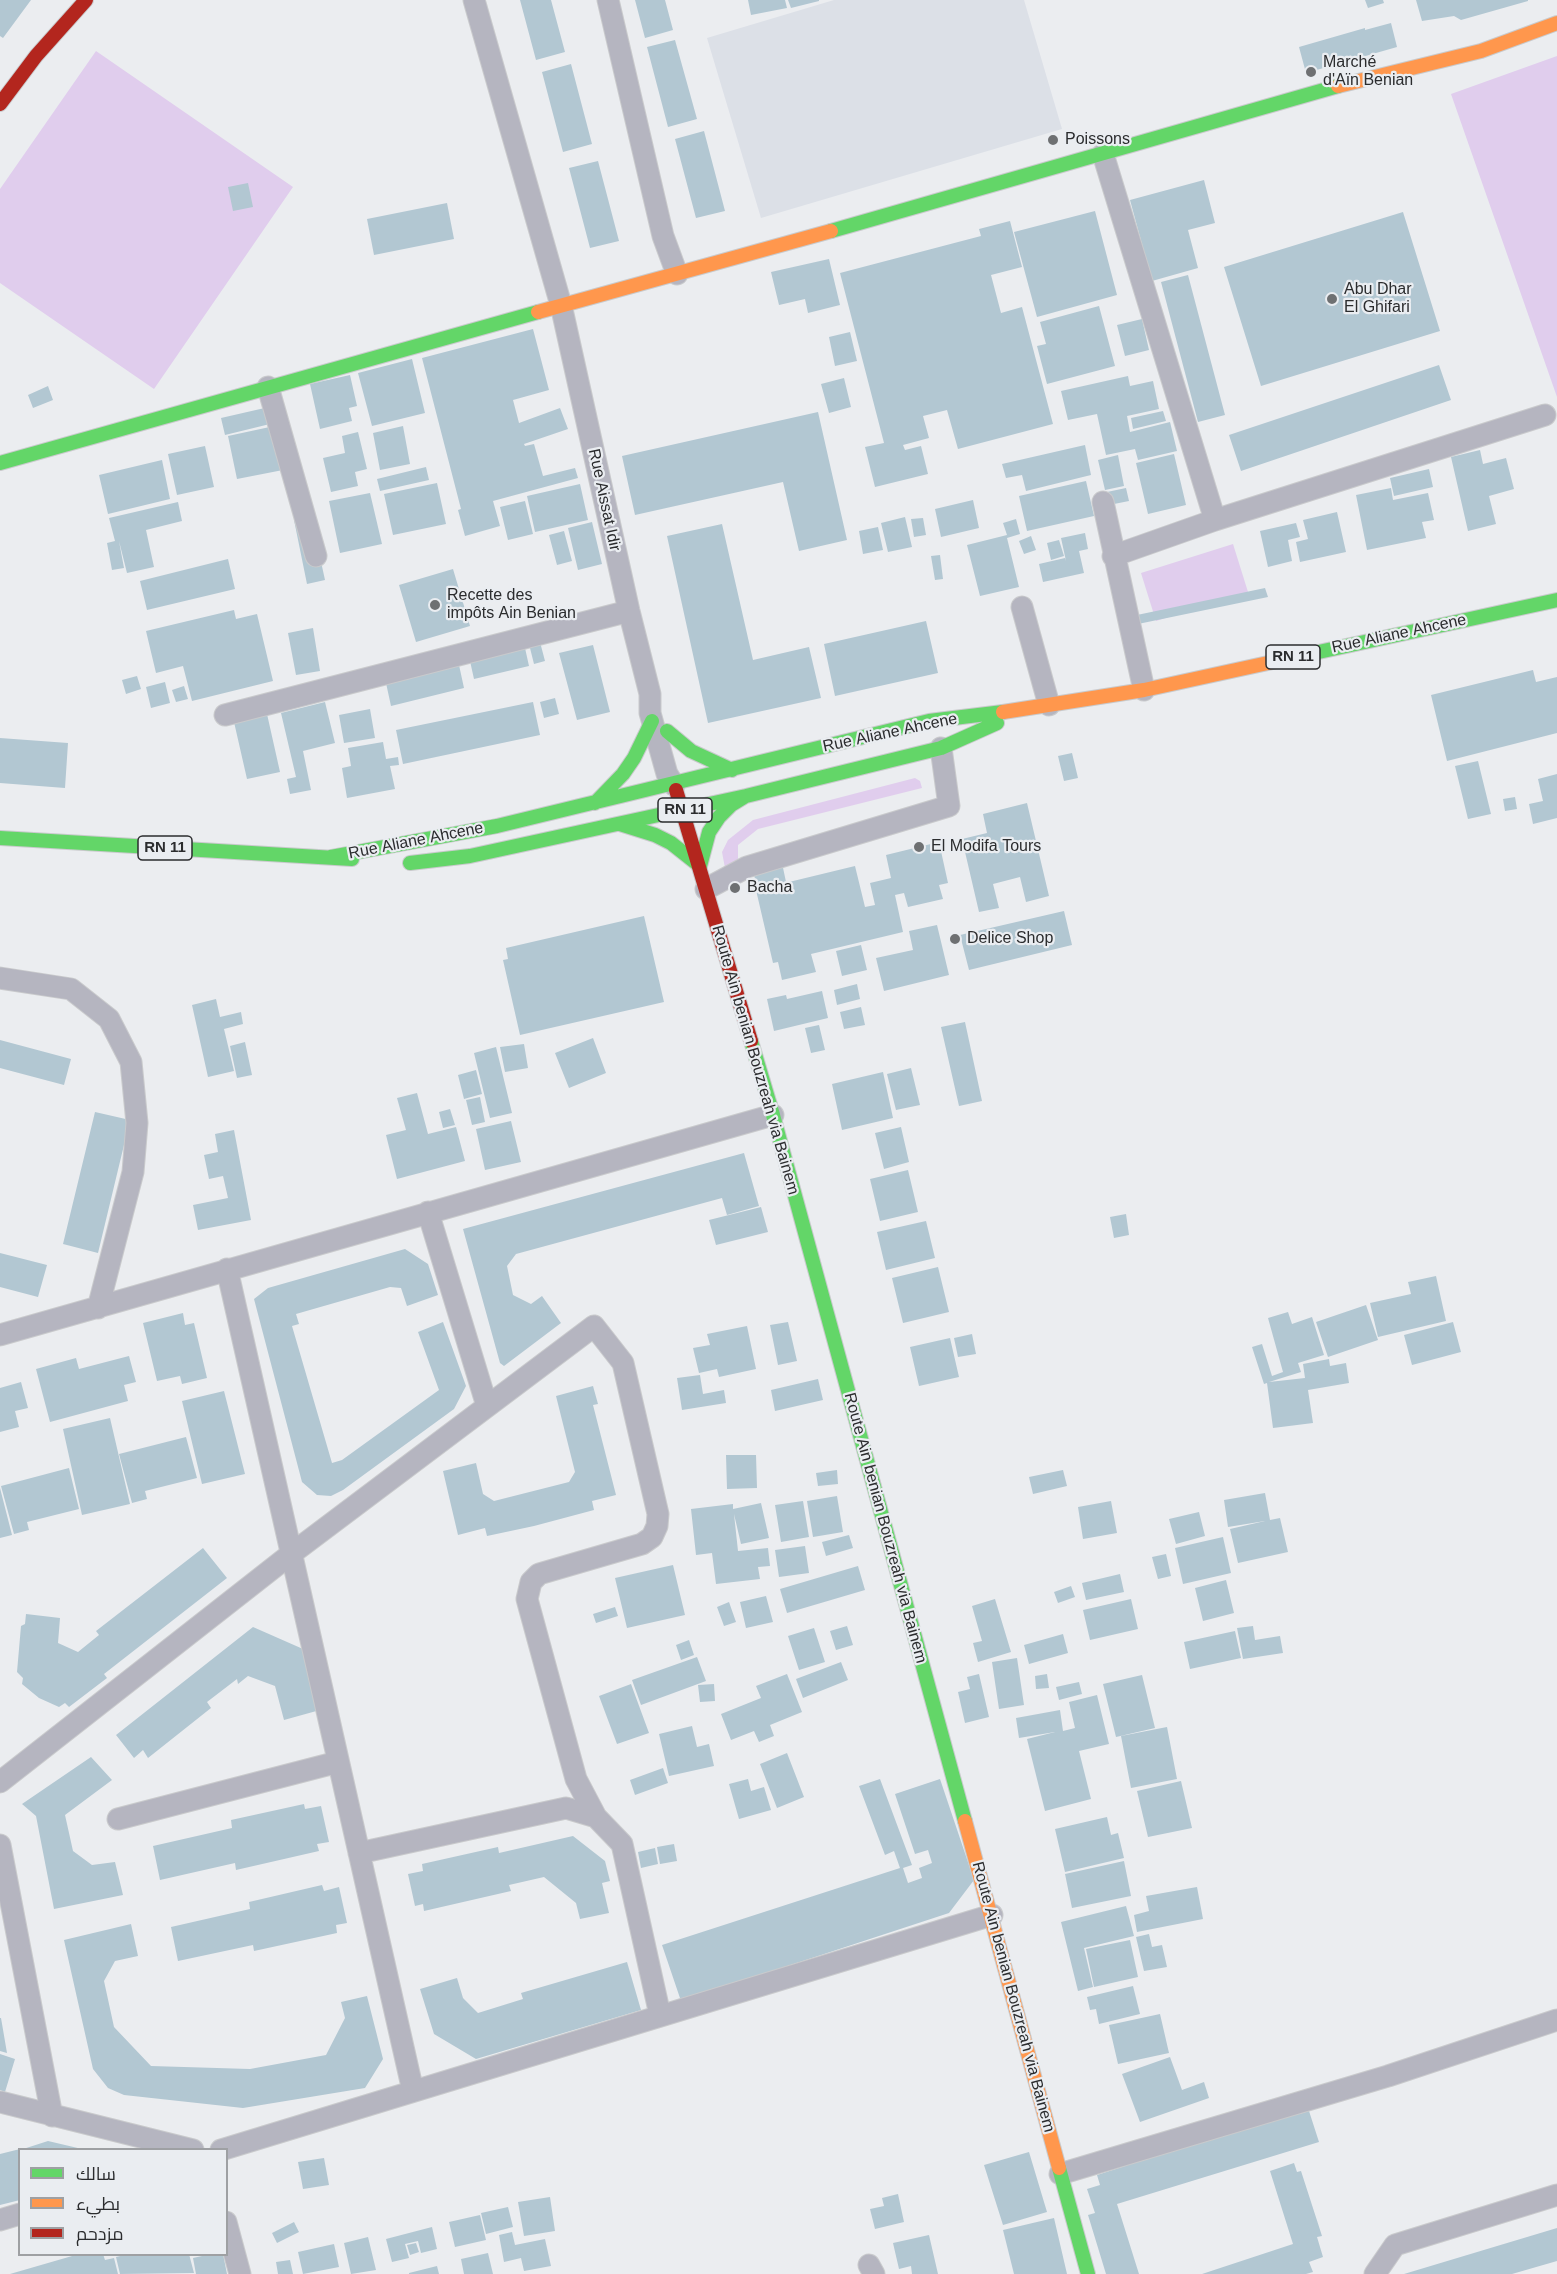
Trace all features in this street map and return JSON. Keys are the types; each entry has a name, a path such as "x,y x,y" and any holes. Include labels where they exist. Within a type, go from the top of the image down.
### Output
{"main road":[{"path":"0,104 36,56 86,0"},
{"path":"0,463 1360,80 1481,51 1557,23"},
{"name":"Rue Aliane Ahcene","path":"330,857 486,828 674,785 929,721 1039,707 1144,690 1557,600"},
{"name":"Rue Aliane Ahcene","path":"396,864 470,856 746,796 941,748 1039,707"},
{"path":"596,803 659,726 704,759 732,770"},
{"name":"Route Ain benian Bouzreah via Bainem","path":"674,785 773,1115 1088,2274"},
{"path":"700,866 709,832 731,805 746,796"},
{"path":"620,823 663,839 700,866"},
{"name":"RN 11","path":"0,838 330,857"},
{"name":"Rue Aliane Ahcene","path":"330,857 374,862"}],"street":[{"name":"Rue Aissat Idir","path":"474,0 561,305 628,611 650,694 660,708 659,726 667,774 674,785"},
{"path":"608,0 663,236 677,274"},
{"path":"1103,154 1215,520"},
{"path":"268,387 315,556"},
{"path":"1113,556 1215,520 1545,416"},
{"path":"1103,502 1144,690"},
{"path":"1022,607 1039,707"},
{"path":"225,715 628,611"},
{"path":"706,889 747,867 949,806 941,748"},
{"path":"0,978 71,989 109,1019 131,1062 137,1123 133,1172 98,1308"},
{"path":"0,1335 773,1115"},
{"path":"428,1212 487,1406"},
{"path":"227,1269 413,2091"},
{"path":"0,1782 291,1554 594,1326 623,1363 658,1514 657,1526 652,1537 642,1544 539,1574 531,1582 527,1599 576,1779 596,1817 622,1844 660,2015"},
{"path":"118,1819 338,1762"},
{"path":"359,1853 566,1808 596,1817"},
{"path":"0,1845 52,2116"},
{"path":"228,2148 992,1915"},
{"path":"1060,2174 1388,2076 1557,2020"},
{"path":"0,2102 185,2148"},
{"path":"1376,2274 1395,2244 1557,2195"},
{"path":"0,2220 18,2215"},
{"path":"228,2229 240,2274"}],"shaded area":[{"path":"834,0 1024,0 1062,129 761,218 707,38"},
{"path":"96,51 293,187 154,389 0,283 0,189"},
{"path":"1557,56 1557,397 1451,94"},
{"path":"1233,544 1248,592 1156,621 1141,573"},
{"path":"915,778 920,781 922,788 758,829 738,845 738,864 725,868 722,852 728,840 753,820"}],"building":[{"path":"0,0 31,0 3,38 0,36"},
{"path":"520,0 551,0 565,52 536,60"},
{"path":"635,0 665,0 673,30 645,38"},
{"path":"748,0 785,0 787,8 751,15"},
{"path":"788,0 819,0 819,1 791,8"},
{"path":"1365,0 1383,0 1384,3 1368,8"},
{"path":"1416,0 1528,1 1461,20 1454,16 1422,21"},
{"path":"1391,23 1397,47 1306,73 1299,47"},
{"path":"675,40 697,119 668,127 647,47"},
{"path":"571,64 592,144 563,152 542,72"},
{"path":"704,131 725,211 696,218 675,139"},
{"path":"598,161 619,241 590,248 569,168"},
{"path":"1204,180 1215,223 1188,230 1198,268 1152,281 1130,200"},
{"path":"248,183 253,207 233,211 228,187"},
{"path":"447,203 454,239 374,255 367,219"},
{"path":"1095,211 1117,295 1037,317 1014,232"},
{"name":"Abu Dhar El Ghifari","path":"1403,212 1440,331 1261,386 1224,267"},
{"path":"1010,221 1022,267 991,275 1001,313 1022,307 1053,424 958,449 947,410 923,416 929,438 903,445 905,450 921,446 928,474 875,487 865,447 884,443 840,273 981,236 979,229"},
{"path":"829,259 840,305 808,313 805,299 779,305 771,272"},
{"path":"1188,275 1225,415 1198,422 1161,282"},
{"path":"1099,306 1115,366 1047,384 1037,346 1046,344 1040,322"},
{"path":"1142,319 1149,350 1125,356 1117,325"},
{"path":"533,329 549,390 513,400 519,423 560,408 568,429 524,444 525,446 534,444 543,476 575,468 578,478 493,501 500,526 465,536 458,510 461,509 422,358"},
{"path":"850,332 857,361 835,366 829,337"},
{"path":"412,359 425,413 372,426 358,373"},
{"path":"1439,365 1451,400 1241,471 1229,435"},
{"path":"350,375 357,406 349,408 352,421 320,429 310,384"},
{"path":"1128,376 1130,386 1153,381 1159,409 1127,416 1130,432 1170,422 1177,451 1138,460 1135,449 1106,455 1097,414 1068,420 1061,391"},
{"path":"844,378 851,407 829,413 821,384"},
{"path":"48,386 53,400 33,408 28,395"},
{"path":"269,407 274,423 225,435 221,418"},
{"path":"1163,411 1166,421 1133,429 1131,418"},
{"path":"818,412 847,540 799,551 783,482 635,515 622,456"},
{"path":"279,425 283,470 237,479 228,436"},
{"path":"403,426 410,464 380,470 373,433"},
{"path":"358,432 367,469 355,472 358,486 331,492 323,458 345,453 342,436"},
{"path":"1085,445 1091,475 1026,491 1022,475 1006,478 1002,464"},
{"path":"205,446 214,487 177,495 168,454"},
{"path":"1480,450 1483,464 1506,458 1514,489 1489,496 1496,524 1468,531 1451,457"},
{"path":"1174,454 1186,505 1148,514 1136,463"},
{"path":"1118,455 1124,486 1105,490 1098,460"},
{"path":"162,460 170,499 108,514 99,475"},
{"path":"426,467 429,480 380,491 377,479"},
{"path":"1429,469 1433,487 1394,496 1390,478"},
{"path":"1086,481 1094,516 1027,531 1019,496"},
{"path":"437,483 446,524 393,535 384,494"},
{"path":"580,484 588,520 535,532 527,496"},
{"path":"1126,488 1129,501 1109,505 1107,492"},
{"path":"1391,488 1393,500 1428,493 1434,520 1422,522 1426,538 1367,550 1356,495"},
{"path":"370,493 382,544 340,553 329,501"},
{"path":"973,500 979,528 941,537 935,509"},
{"path":"525,501 533,534 508,540 500,507"},
{"path":"178,502 182,521 146,530 154,567 127,573 119,541 124,568 112,570 107,543 115,541 109,518"},
{"path":"1337,512 1346,552 1300,562 1296,542 1308,539 1303,520"},
{"path":"311,516 325,580 307,584 294,520"},
{"path":"905,517 912,547 888,552 881,523"},
{"path":"923,518 926,535 914,537 911,519"},
{"path":"1016,519 1020,534 1007,538 1019,587 980,596 967,545 1007,535 1003,523"},
{"path":"592,522 602,564 578,570 568,528"},
{"path":"1296,523 1300,537 1288,540 1292,561 1268,567 1260,531"},
{"path":"722,524 753,660 809,647 821,698 708,723 667,536"},
{"path":"878,527 883,550 863,554 859,531"},
{"path":"564,531 572,561 557,565 549,535"},
{"path":"1085,533 1088,549 1079,551 1084,573 1043,582 1039,564 1065,558 1066,561 1061,538"},
{"path":"1031,536 1036,550 1024,554 1019,541"},
{"path":"1059,540 1064,556 1051,560 1047,543"},
{"path":"940,555 943,579 935,580 931,556"},
{"path":"228,559 235,589 147,610 140,581"},
{"name":"Recette des impôts Ain Benian","path":"453,569 470,626 416,642 399,585"},
{"path":"1265,588 1268,597 1138,624 1137,615"},
{"path":"234,610 236,619 257,614 273,681 192,701 183,666 156,673 146,631"},
{"path":"926,621 938,673 835,696 824,644"},
{"path":"313,628 320,671 296,675 288,633"},
{"path":"540,642 545,661 534,664 529,644"},
{"path":"593,645 610,712 577,720 559,653"},
{"path":"525,648 529,666 474,679 470,661"},
{"path":"459,665 464,688 391,706 386,683"},
{"path":"1533,670 1536,682 1557,677 1557,733 1447,761 1431,695"},
{"path":"137,676 141,689 126,694 122,680"},
{"path":"165,682 170,703 151,708 146,687"},
{"path":"184,686 188,699 176,702 172,690"},
{"path":"555,698 559,714 544,718 540,702"},
{"path":"325,702 335,743 303,751 311,790 290,794 287,779 296,777 281,713"},
{"path":"533,702 540,735 403,764 396,730"},
{"path":"370,709 375,738 344,743 339,715"},
{"path":"267,714 280,772 247,779 234,722"},
{"path":"0,738 68,743 65,788 0,783"},
{"path":"383,742 386,759 398,757 399,765 390,766 395,789 347,798 342,768 351,766 348,748"},
{"path":"1072,753 1078,778 1064,781 1058,756"},
{"path":"1478,761 1491,814 1468,819 1455,766"},
{"path":"1557,774 1557,818 1533,824 1529,804 1543,801 1538,779"},
{"path":"1515,797 1517,809 1505,811 1503,799"},
{"path":"1027,803 1049,896 1026,902 1020,877 993,884 999,908 979,912 962,839 987,833 983,814"},
{"path":"939,842 948,883 939,885 943,899 908,907 904,893 895,895 903,932 811,954 816,972 782,980 778,962 773,963 756,890 855,866 865,907 875,905 870,883 891,878 886,855"},
{"path":"782,863 786,882 757,888 753,870"},
{"path":"1064,911 1072,945 969,970 960,935"},
{"path":"644,916 664,1002 520,1035 503,960 508,959 506,948"},
{"path":"937,925 949,975 884,991 876,958 913,950 909,931"},
{"path":"861,945 867,970 842,976 836,951"},
{"path":"857,984 860,999 837,1005 834,990"},
{"path":"822,991 828,1018 774,1031 767,999 786,995 787,999"},
{"path":"216,999 220,1017 241,1012 243,1024 224,1029 234,1071 208,1077 192,1005"},
{"path":"861,1007 865,1025 844,1029 840,1012"},
{"path":"965,1022 982,1101 959,1106 941,1027"},
{"path":"819,1025 825,1050 811,1053 805,1028"},
{"path":"593,1038 606,1073 569,1088 555,1053"},
{"path":"0,1040 71,1059 64,1085 0,1068"},
{"path":"245,1042 252,1075 237,1078 230,1046"},
{"path":"524,1044 528,1068 505,1072 500,1047"},
{"path":"496,1047 512,1113 490,1118 474,1053"},
{"path":"911,1068 920,1105 896,1110 887,1074"},
{"path":"476,1070 482,1094 464,1099 458,1075"},
{"path":"883,1072 893,1118 842,1130 832,1084"},
{"path":"417,1093 428,1134 456,1127 465,1161 397,1179 386,1135 406,1130 397,1098"},
{"path":"480,1097 485,1122 472,1125 466,1100"},
{"path":"450,1109 455,1125 443,1128 439,1112"},
{"path":"95,1112 130,1120 98,1253 63,1244"},
{"path":"511,1121 521,1162 485,1170 476,1129"},
{"path":"901,1127 909,1162 884,1169 875,1133"},
{"path":"234,1130 251,1220 198,1230 193,1205 228,1198 223,1176 209,1179 204,1155 218,1152 215,1134"},
{"path":"744,1153 759,1206 727,1215 722,1198 516,1254 507,1266 513,1295 531,1304 542,1296 561,1323 504,1366 500,1363 463,1229"},
{"path":"908,1170 918,1212 880,1221 870,1179"},
{"path":"761,1207 768,1232 716,1245 709,1220"},
{"path":"1126,1214 1129,1235 1114,1238 1110,1217"},
{"path":"926,1221 935,1258 886,1270 877,1232"},
{"path":"405,1249 428,1264 438,1295 407,1306 401,1288 390,1287 296,1314 299,1324 292,1326 332,1463 342,1460 439,1390 418,1332 443,1322 466,1386 454,1409 343,1490 331,1496 317,1495 302,1482 254,1299 268,1288"},
{"path":"0,1253 47,1265 38,1297 0,1287"},
{"path":"938,1267 949,1312 903,1323 892,1278"},
{"path":"1436,1276 1446,1321 1378,1337 1370,1303 1411,1294 1408,1282"},
{"path":"1366,1305 1378,1340 1328,1357 1316,1322"},
{"path":"1288,1312 1292,1324 1312,1317 1324,1355 1298,1363 1301,1372 1269,1382 1305,1378 1303,1364 1329,1359 1330,1366 1346,1363 1349,1383 1308,1390 1313,1423 1273,1428 1267,1383 1264,1384 1252,1347 1262,1344 1272,1376 1283,1372 1268,1318"},
{"path":"183,1313 185,1325 194,1323 207,1378 182,1384 180,1376 157,1381 143,1323"},
{"path":"788,1322 797,1361 778,1365 770,1325"},
{"path":"1453,1322 1461,1352 1412,1365 1404,1335"},
{"path":"747,1326 756,1369 719,1377 717,1369 699,1373 693,1348 710,1345 707,1334"},
{"path":"972,1334 976,1354 958,1357 954,1338"},
{"path":"950,1338 959,1377 919,1386 910,1347"},
{"path":"129,1356 136,1382 124,1385 128,1401 50,1422 36,1369 76,1358 79,1369"},
{"path":"700,1375 703,1394 724,1390 726,1403 682,1410 677,1378"},
{"path":"818,1379 823,1400 775,1411 771,1390"},
{"path":"21,1382 28,1408 15,1411 19,1427 0,1432 0,1388"},
{"path":"593,1386 598,1404 593,1405 616,1495 592,1501 594,1510 534,1526 487,1536 485,1528 458,1535 443,1471 476,1463 483,1494 494,1501 569,1482 575,1472 556,1396"},
{"path":"224,1391 245,1474 202,1484 182,1401"},
{"path":"110,1418 130,1504 82,1515 63,1429"},
{"path":"186,1437 197,1478 145,1491 147,1499 132,1503 119,1454"},
{"path":"726,1455 756,1455 757,1488 727,1489"},
{"path":"69,1468 79,1509 27,1522 29,1530 14,1534 1,1486"},
{"path":"837,1470 838,1484 818,1486 816,1473"},
{"path":"1063,1470 1067,1486 1033,1494 1029,1477"},
{"path":"0,1488 12,1535 0,1538"},
{"path":"1265,1493 1270,1520 1280,1518 1288,1552 1238,1563 1230,1529 1265,1521 1228,1527 1224,1500"},
{"path":"837,1496 843,1532 813,1537 807,1501"},
{"path":"803,1501 809,1537 781,1542 775,1505"},
{"path":"1111,1501 1117,1533 1083,1539 1078,1507"},
{"path":"761,1503 769,1538 741,1544 734,1514 738,1551 768,1548 770,1566 758,1567 760,1579 716,1584 712,1553 696,1555 691,1509 733,1504 733,1509"},
{"path":"1199,1512 1205,1536 1176,1544 1169,1519"},
{"path":"849,1535 853,1548 826,1556 822,1542"},
{"path":"1223,1537 1231,1573 1183,1584 1175,1548"},
{"path":"805,1546 809,1573 779,1577 775,1550"},
{"path":"203,1548 227,1578 104,1674 107,1678 69,1707 65,1703 59,1707 39,1698 22,1684 23,1678 17,1672 21,1626 25,1624 26,1614 60,1618 58,1643 78,1652 99,1635 96,1631"},
{"path":"1166,1554 1171,1576 1158,1579 1152,1557"},
{"path":"673,1565 685,1615 627,1628 615,1578"},
{"path":"858,1566 865,1590 787,1613 780,1589"},
{"path":"1120,1574 1124,1592 1086,1600 1082,1583"},
{"path":"1226,1580 1234,1613 1203,1621 1195,1588"},
{"path":"1071,1586 1075,1597 1058,1603 1054,1592"},
{"path":"766,1596 773,1622 746,1628 740,1602"},
{"path":"995,1599 1011,1652 978,1662 973,1643 982,1641 972,1606"},
{"path":"1131,1599 1138,1629 1090,1640 1083,1610"},
{"path":"729,1602 736,1622 724,1626 717,1607"},
{"path":"615,1607 618,1616 596,1623 593,1614"},
{"path":"847,1626 853,1645 836,1650 830,1631"},
{"path":"1253,1626 1255,1640 1280,1636 1283,1653 1243,1659 1237,1628"},
{"path":"253,1627 303,1649 320,1710 284,1720 275,1686 248,1676 238,1684 237,1679 207,1702 211,1708 148,1758 143,1750 134,1758 116,1735"},
{"path":"814,1628 825,1662 799,1670 788,1636"},
{"path":"1235,1631 1241,1658 1190,1669 1184,1642"},
{"path":"1063,1634 1068,1653 1029,1664 1024,1645"},
{"path":"689,1640 694,1655 681,1660 676,1645"},
{"path":"697,1657 706,1681 641,1705 632,1680"},
{"path":"1017,1658 1024,1705 999,1709 992,1662"},
{"path":"841,1662 848,1680 803,1698 796,1679"},
{"path":"787,1674 802,1712 770,1725 774,1736 759,1742 754,1731 731,1740 721,1714 761,1698 756,1686"},
{"path":"979,1674 989,1717 965,1723 958,1692 970,1689 967,1677"},
{"path":"1047,1674 1049,1688 1036,1689 1035,1676"},
{"path":"1142,1675 1155,1728 1116,1737 1103,1684"},
{"path":"1079,1682 1082,1694 1059,1700 1056,1687"},
{"path":"631,1684 649,1733 617,1744 599,1696"},
{"path":"714,1684 715,1701 700,1702 698,1685"},
{"path":"1097,1695 1109,1744 1079,1751 1091,1799 1045,1811 1027,1739 1055,1732 1019,1738 1016,1718 1060,1710 1063,1731 1075,1728 1069,1702"},
{"path":"692,1726 697,1747 709,1744 714,1766 669,1776 659,1734"},
{"path":"1167,1727 1177,1779 1131,1788 1121,1736"},
{"path":"787,1753 804,1797 777,1808 760,1764"},
{"path":"91,1757 112,1780 65,1815 73,1851 92,1865 115,1862 123,1895 54,1909 36,1816 22,1804"},
{"path":"663,1768 668,1783 635,1795 630,1780"},
{"path":"748,1779 751,1791 764,1787 771,1810 739,1819 729,1784"},
{"path":"880,1779 912,1865 903,1868 908,1883 922,1878 919,1868 932,1863 928,1850 915,1854 895,1794 940,1779 974,1880 949,1913 681,2001 662,1945 900,1868 894,1851 885,1855 859,1786"},
{"path":"1181,1781 1192,1828 1148,1837 1137,1791"},
{"path":"304,1804 305,1809 321,1806 329,1842 317,1844 319,1851 236,1870 235,1863 160,1880 153,1846 232,1828 231,1820"},
{"path":"1107,1817 1111,1835 1118,1833 1124,1858 1065,1872 1055,1829"},
{"path":"573,1836 605,1861 610,1881 602,1883 609,1913 580,1919 576,1903 544,1877 509,1885 511,1891 424,1911 423,1904 415,1906 408,1874 423,1871 422,1864 498,1847 499,1853"},
{"path":"674,1844 677,1861 660,1864 657,1847"},
{"path":"655,1848 658,1864 641,1868 638,1852"},
{"path":"1124,1861 1131,1896 1072,1908 1065,1874"},
{"path":"322,1885 324,1891 339,1887 347,1923 336,1925 337,1933 254,1951 253,1945 178,1961 171,1927 250,1909 249,1902"},
{"path":"1197,1887 1203,1919 1137,1932 1134,1915 1149,1911 1146,1896"},
{"path":"1126,1906 1134,1936 1084,1948 1093,1987 1078,1991 1061,1922"},
{"path":"131,1924 138,1956 115,1961 104,1981 114,2027 151,2066 250,2069 326,2055 345,2018 341,2002 367,1996 383,2059 365,2088 243,2108 124,2095 108,2088 93,2069 64,1940"},
{"path":"1149,1934 1152,1947 1162,1945 1167,1967 1144,1971 1136,1937"},
{"path":"1130,1940 1138,1977 1094,1987 1086,1949"},
{"path":"627,1962 641,2010 476,2059 434,2034 420,1989 457,1978 463,1998 478,2013 523,1999 521,1993"},
{"path":"1133,1986 1140,2014 1099,2024 1096,2009 1090,2010 1087,1997"},
{"path":"1160,2014 1169,2053 1118,2064 1109,2025"},
{"path":"1,2018 7,2053 0,2051"},
{"path":"0,2054 15,2059 5,2092 0,2090"},
{"path":"1170,2057 1182,2090 1204,2082 1209,2098 1140,2122 1122,2074"},
{"path":"1297,2108 1299,2114 1309,2111 1319,2142 1117,2204 1139,2274 1106,2274 1088,2215 1095,2213 1087,2189 1100,2185 1097,2175 1125,2166 1124,2161"},
{"path":"48,2141 78,2148 26,2148"},
{"path":"18,2150 18,2200 0,2205 0,2154"},
{"path":"1029,2152 1047,2212 1003,2225 984,2165"},
{"path":"324,2158 329,2185 303,2189 298,2162"},
{"path":"1294,2163 1297,2172 1301,2171 1322,2236 1317,2237 1323,2257 1309,2262 1313,2272 1306,2274 1202,2274 1293,2244 1270,2171"},
{"path":"898,2194 904,2222 875,2229 870,2209 884,2206 882,2198"},
{"path":"550,2197 555,2231 524,2236 518,2202"},
{"path":"508,2207 513,2227 486,2234 481,2213"},
{"path":"480,2215 486,2240 455,2247 449,2222"},
{"path":"1054,2218 1067,2274 1014,2274 1003,2230"},
{"path":"294,2222 299,2232 277,2243 272,2233"},
{"path":"432,2227 437,2249 421,2253 418,2241 405,2244 409,2258 392,2262 386,2239"},
{"path":"1557,2228 1557,2261 1512,2274 1404,2274"},
{"path":"512,2232 515,2245 545,2239 551,2266 524,2271 521,2258 504,2262 499,2235"},
{"path":"929,2235 938,2274 912,2274 911,2266 899,2269 893,2243"},
{"path":"368,2237 376,2270 351,2274 344,2243"},
{"path":"416,2243 419,2252 410,2255 407,2245"},
{"path":"334,2244 339,2267 303,2274 298,2252"},
{"path":"488,2253 493,2274 464,2274 461,2259"},
{"path":"72,2256 104,2256 105,2260 114,2258 118,2274 10,2274"},
{"path":"190,2256 194,2273 120,2274 116,2257"},
{"path":"223,2256 227,2274 196,2274 193,2258"},
{"path":"290,2260 293,2274 278,2274 276,2262"},
{"path":"437,2266 439,2274 409,2274 409,2273"}],"traffic: fast":[{"path":"831,231 1338,86"},
{"path":"0,463 538,312"},
{"path":"1291,658 1557,600"},
{"path":"331,857 497,826 929,721 1003,712"},
{"path":"595,803 623,774 634,758 652,721"},
{"path":"410,863 470,856 746,796 941,748 997,723"},
{"path":"667,731 691,751 732,770"},
{"path":"700,866 709,832 719,817 731,805 744,797"},
{"path":"620,824 655,835 671,843 700,866"},
{"path":"0,838 352,859"},
{"path":"751,1041 965,1821"},
{"path":"1059,2168 1088,2274"}],"traffic: slow":[{"path":"1338,86 1481,51 1557,23"},
{"path":"538,312 831,231"},
{"path":"1003,712 1144,690 1291,658"},
{"path":"965,1821 1059,2168"}],"traffic: jam":[{"path":"0,104 36,56 86,0"},
{"path":"676,790 751,1041"}],"place":[{"name":"Marché d'Aïn Benian","path":"1311,72"},
{"name":"Poissons","path":"1053,140"},
{"name":"Abu Dhar El Ghifari","path":"1332,299"},
{"name":"Recette des impôts Ain Benian","path":"435,605"},
{"name":"El Modifa Tours","path":"919,847"},
{"name":"Bacha","path":"735,888"},
{"name":"Delice Shop","path":"955,939"}]}
